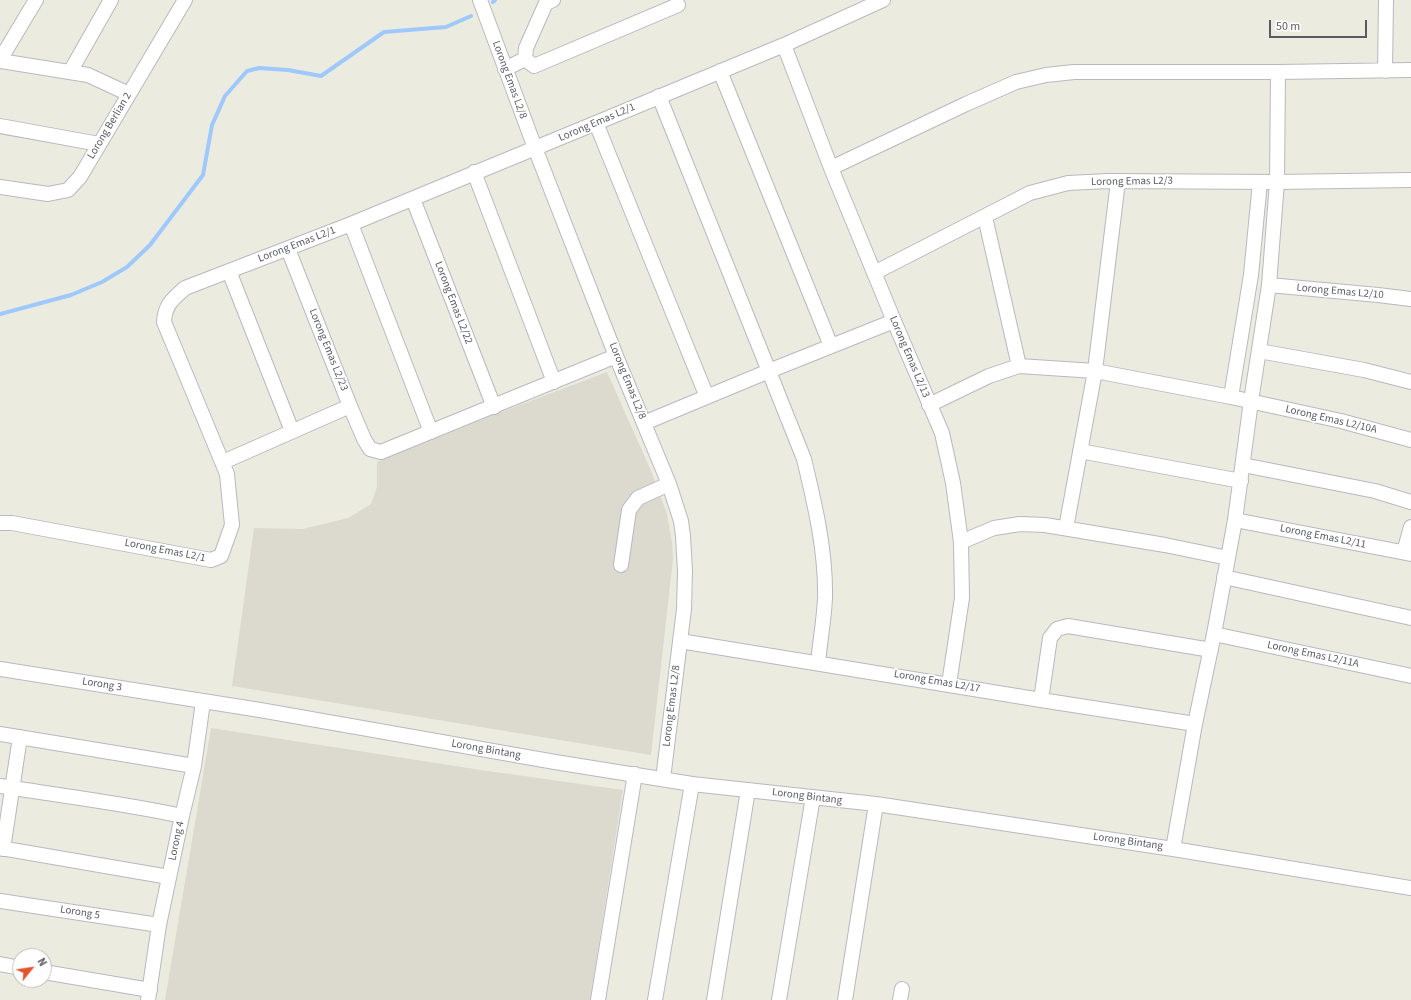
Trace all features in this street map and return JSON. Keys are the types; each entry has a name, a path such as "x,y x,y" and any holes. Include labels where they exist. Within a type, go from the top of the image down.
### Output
{"street":[{"path":"36,0 0,60 88,75 129,94"},
{"path":"70,72 111,0"},
{"name":"Lorong Berlian 2","path":"0,187 48,194 68,190 80,177 185,0"},
{"name":"Lorong Emas L2/8","path":"480,0 535,148 677,507 683,536 685,571 684,609 663,779"},
{"path":"525,59 526,48 546,3 553,0"},
{"name":"Lorong Emas L2/1","path":"0,523 12,523 211,560 221,556 232,525 227,474 164,322 165,311 174,298 185,288 351,224 596,123 784,45 883,0"},
{"path":"1385,71 1386,0"},
{"path":"525,59 534,66 678,5"},
{"name":"Lorong Emas L2/13","path":"784,45 831,168 942,433 952,483 961,542 962,598 949,684"},
{"path":"505,69 525,59"},
{"path":"831,168 1016,82 1046,75 1074,72 1278,72 1411,70"},
{"path":"720,71 831,346"},
{"path":"1173,849 1195,724 1211,650 1235,520 1251,401 1269,285 1277,182 1278,72"},
{"path":"659,96 804,459 816,508 822,551 825,599 818,662"},
{"path":"596,123 707,397"},
{"path":"0,126 99,144"},
{"path":"474,172 554,382"},
{"name":"Lorong Emas L2/3","path":"874,273 1030,194 1068,183 1118,181 1277,182 1411,180"},
{"path":"1066,528 1095,371 1118,181"},
{"path":"1231,397 1251,275 1260,182"},
{"name":"Lorong Emas L2/22","path":"413,198 494,407"},
{"path":"929,405 989,376 1019,366 985,217"},
{"path":"351,224 431,432 616,356"},
{"name":"Lorong Emas L2/23","path":"288,249 350,406 364,439 370,449 381,452 431,432"},
{"path":"229,271 292,431"},
{"name":"Lorong Emas L2/10","path":"1269,285 1378,295 1411,300"},
{"path":"644,423 894,321"},
{"path":"1259,351 1364,370 1411,382"},
{"name":"Lorong Emas L2/10A","path":"1019,366 1095,371 1251,401 1341,421 1411,440"},
{"path":"222,462 350,406"},
{"path":"1080,451 1241,481"},
{"path":"1243,465 1375,490 1411,502"},
{"path":"621,565 629,510 638,498 669,484"},
{"name":"Lorong Emas L2/11","path":"1235,520 1407,553"},
{"path":"961,542 994,528 1020,524 1045,525 1228,558"},
{"path":"1407,553 1411,527"},
{"path":"1224,577 1411,618"},
{"path":"1040,700 1050,638 1057,629 1068,626 1211,650"},
{"name":"Lorong Emas L2/11A","path":"1214,634 1411,676"},
{"name":"Lorong Emas L2/17","path":"680,641 818,662 1040,700 1195,724"},
{"name":"Lorong 3","path":"0,668 203,702"},
{"path":"182,816 194,766 203,702"},
{"name":"Lorong Bintang","path":"203,702 692,784 876,804 1173,849 1411,888"},
{"path":"0,734 194,766"},
{"path":"20,737 6,787 2,848 169,877"},
{"path":"598,1000 635,774"},
{"path":"655,1000 692,784"},
{"name":"Lorong 4","path":"6,787 134,806 182,816 159,926 149,995"},
{"path":"714,1000 748,790"},
{"path":"779,1000 813,797"},
{"path":"845,1000 876,804"},
{"name":"Lorong 5","path":"0,901 159,926"},
{"path":"0,964 12,966"},
{"path":"52,974 149,995"}],"shaded area":[{"path":"607,372 652,473 667,514 672,543 673,559 651,755 232,686 254,528 303,529 348,518 371,504 377,487 377,462 496,414"},
{"path":"211,728 481,770 623,790 590,1000 165,1000"}],"waterway":[{"path":"0,314 71,295 102,282 127,267 150,245 203,175 212,125 225,96 247,71 259,68 288,70 321,76 384,32 446,27 471,16"}]}
